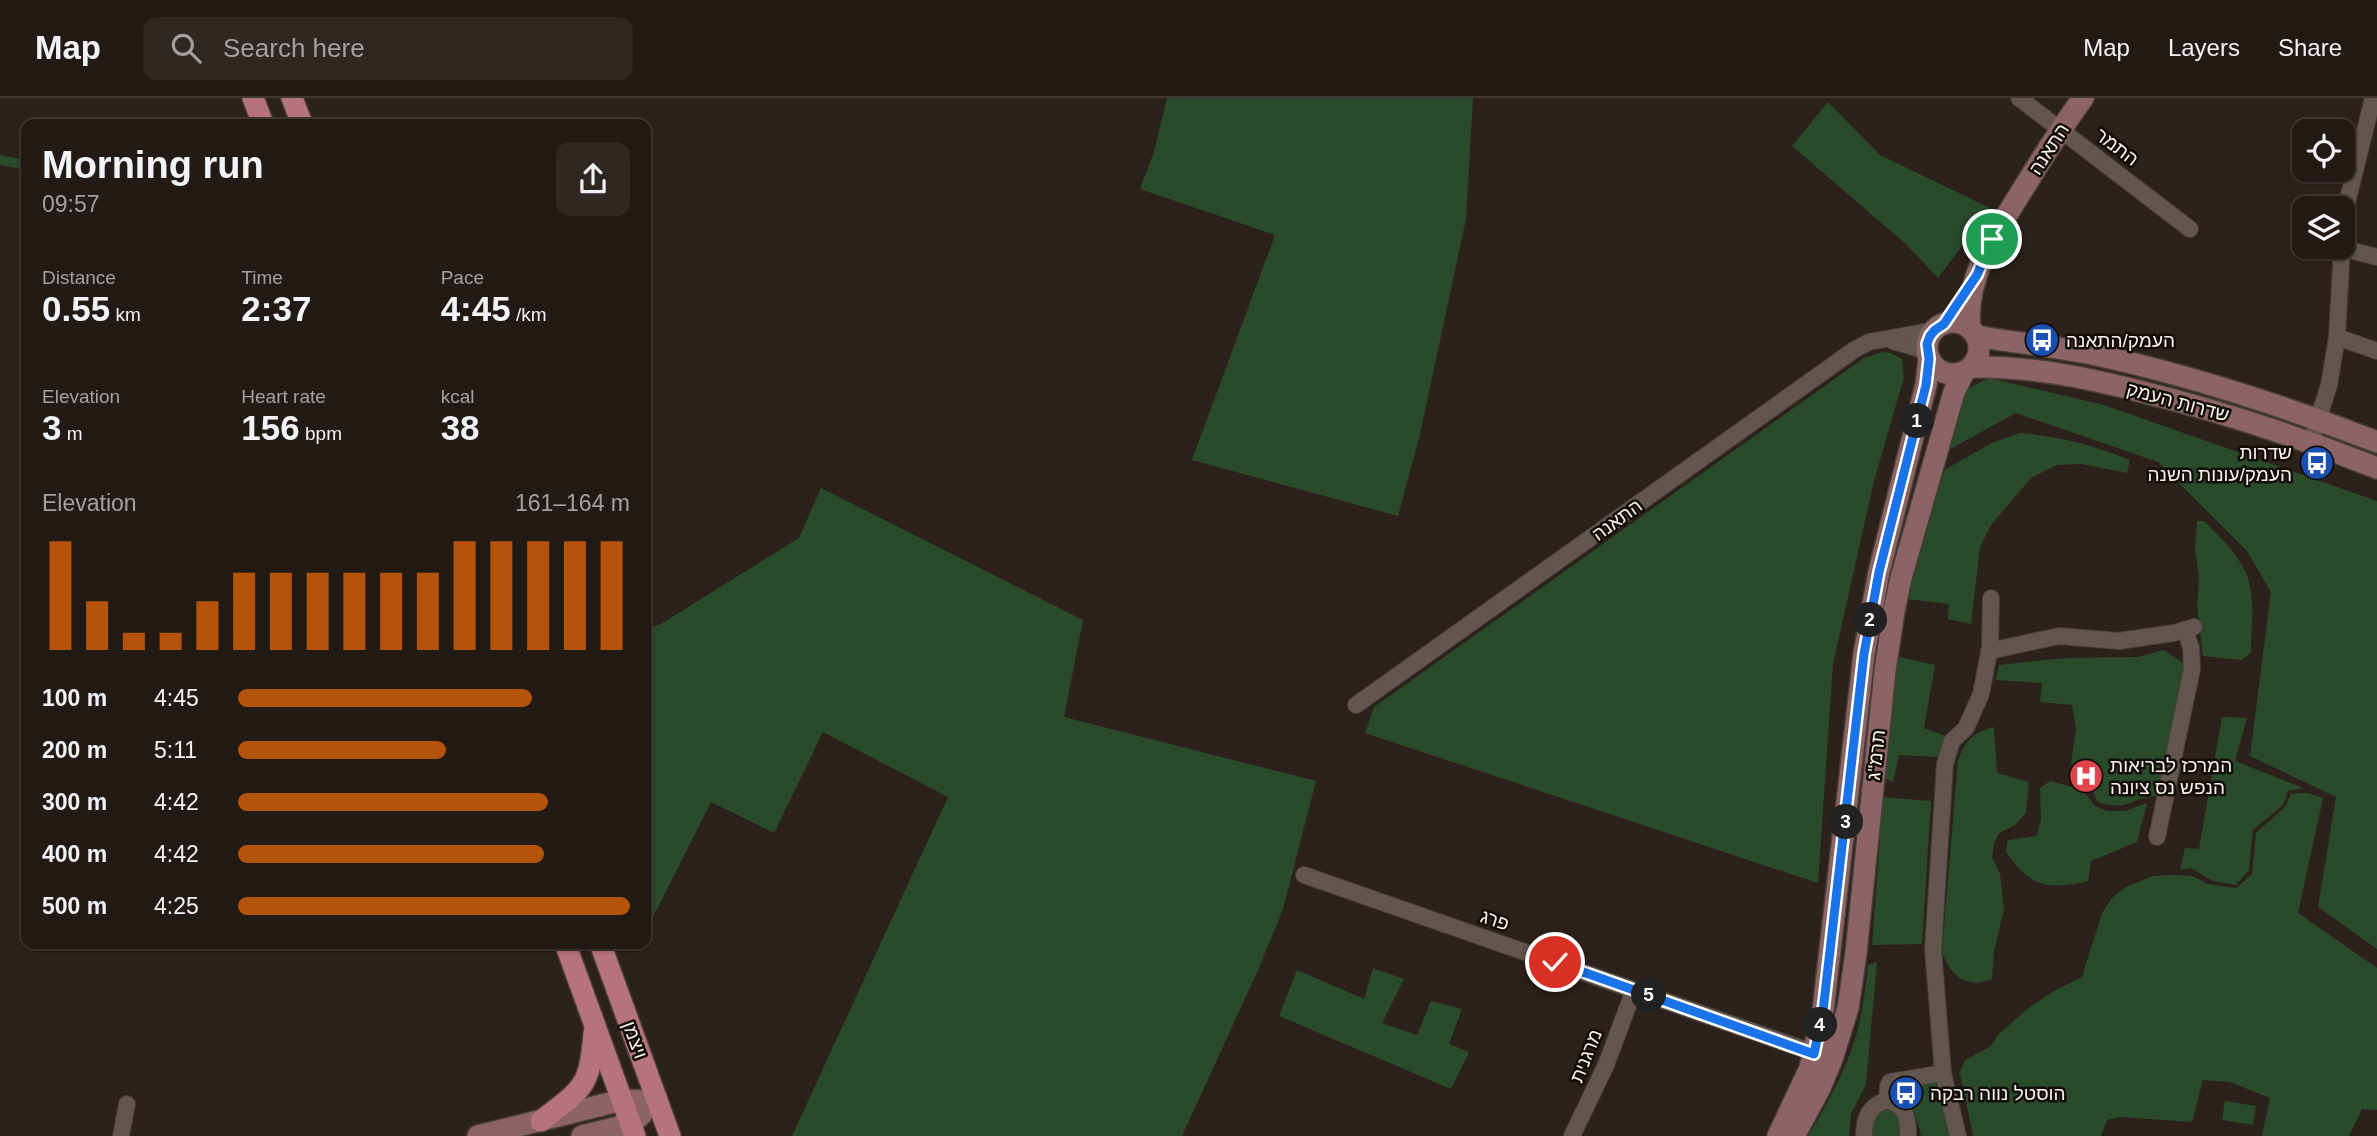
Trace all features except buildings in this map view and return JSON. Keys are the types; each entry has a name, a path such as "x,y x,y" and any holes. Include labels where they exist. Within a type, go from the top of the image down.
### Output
{"main road":[{"path":"253,98 261,119"},
{"path":"292,98 300,119"},
{"name":"ויצמן","path":"567,949 633,1130"},
{"name":"ויצמן","path":"602,949 670,1136"},
{"path":"541,1121 573,1096 588,1077 592,1066 595,1024"}],"street":[{"name":"התמר","path":"2019,98 2190,229"},
{"name":"התאנה","path":"1973,332 1970,298 1992,239 2060,130 2084,98"},
{"path":"2348,196 2373,98"},
{"path":"2355,251 2377,257"},
{"path":"2311,443 2329,385 2337,337 2341,259"},
{"name":"התאנה","path":"1356,705 1854,350 1880,340 1940,327 1977,275"},
{"path":"1880,340 1903,343 1928,355 1940,371 1948,374 1968,370 1976,362 1980,349 1973,332 1958,323 1940,327 1927,344 1928,355"},
{"name":"שדרות העמק","path":"1973,332 2159,370 2235,391 2377,442"},
{"path":"2337,337 2377,351"},
{"name":"תרמ\"ג","path":"1794,1136 1819,1090 1828,975 1864,654 1879,572 1926,385 1928,355"},
{"name":"שדרות העמק","path":"1968,370 2022,368 2088,378 2227,414 2377,468"},
{"name":"תרמ\"ג","path":"1778,1136 1848,1008 1882,696 1894,611 1954,392 1968,370"},
{"path":"1958,1136 1943,1073 1933,949 1945,764 1952,741 1966,728 1981,694 1989,651 1991,598"},
{"path":"1989,651 2059,636 2119,641 2189,628 2192,669 2157,837"},
{"name":"פרג","path":"1304,875 1823,1056"},
{"name":"מרגנית","path":"1572,1136 1601,1075 1634,990"},
{"path":"1887,1100 1890,1082 1943,1073"},
{"path":"478,1136 622,1100 657,1101"},
{"path":"1864,1136 1865,1120 1872,1108 1887,1100 1903,1108 1908,1119 1908,1136"},
{"path":"582,1136 633,1130 657,1101"},
{"path":"121,1136 127,1104"}],"green space":[{"path":"1167,98 1473,98 1466,219 1420,434 1398,516 1192,460 1275,235 1140,189 1154,152"},
{"path":"1828,102 1880,155 1990,208 1938,278 1906,244 1792,146"},
{"path":"0,155 21,159 21,169 0,165"},
{"path":"1882,352 1902,359 1904,377 1874,481 1833,664 1818,883 1365,733 1374,707 1864,358"},
{"path":"1989,378 2104,405 2377,501 2377,949 2318,907 2336,797 2250,756 2271,592 2247,551 2158,462 2016,413 1943,453 1963,391"},
{"path":"2020,433 2062,439 2130,460 2127,473 2082,464 2057,465 2031,478 1991,525 1980,547 1971,624 1948,619 1949,604 1907,599 1944,470 1992,443"},
{"path":"821,488 1083,620 1064,717 1316,781 1283,909 1182,1136 792,1136 948,797 823,732 774,833 711,802 653,917 651,627 661,624 799,538"},
{"path":"2197,521 2204,521 2225,542 2247,576 2252,609 2251,653 2241,660 2203,656 2197,606"},
{"path":"2164,650 2183,663 2183,673 2160,796 2143,798 2124,805 2098,802 2085,775 2071,764 2076,729 2072,705 2040,702 2042,683 1996,680 1999,665 2065,658 2138,657"},
{"path":"1894,656 1935,665 1924,728 1945,736 1939,757 1899,755 1893,782 1884,778"},
{"path":"2222,717 2247,718 2235,761 2303,788 2288,791 2283,805 2253,830 2249,870 2236,885 2213,881 2191,868 2180,870 2185,848 2199,849"},
{"path":"1994,727 1997,773 2029,782 2026,813 2015,825 1999,833 1994,844 1992,857 2000,874 2004,909 1994,952 1992,979 1975,983 1954,973 1942,951 1958,760 1971,738"},
{"path":"2050,781 2083,790 2095,806 2107,811 2125,811 2147,803 2137,842 2091,861 2088,881 2062,885 2040,883 2022,872 2006,851 2008,840 2037,836 2041,819 2040,788"},
{"path":"2308,793 2323,798 2298,913 2377,968 2377,1110 2362,1109 2349,1136 2262,1136 2270,1098 2230,1082 2203,1080 2192,1122 2120,1117 2107,1120 2101,1136 1973,1136 1960,1072 1965,1060 1990,1047 1998,1035 2026,1010 2052,992 2082,977 2102,913 2112,898 2126,887 2153,876 2193,876 2207,884 2236,888 2252,874 2256,833 2285,807 2291,794"},
{"path":"1883,797 1931,801 1922,944 1872,945"},
{"path":"1877,962 1866,1084 1851,1114 1849,1136 1808,1136 1845,1065 1860,1020 1868,965"},
{"path":"1373,968 1404,979 1382,1023 1417,1035 1431,1001 1462,1009 1449,1044 1469,1052 1451,1089 1279,1016 1297,970 1364,999"},
{"path":"1935,1082 1941,1091 1949,1136 1921,1136 1910,1091 1917,1083"},
{"path":"2225,1101 2256,1106 2253,1125 2222,1120"},
{"path":"1882,1109 1892,1111 1898,1117 1899,1136 1873,1136 1873,1123"}],"place":[{"name":"העמק/התאנה","path":"2042,340"},
{"name":"שדרות העמק/עונות השנה","path":"2317,463"},
{"name":"המרכז לבריאות הנפש נס ציונה","path":"2086,776"},
{"name":"הוסטל נווה רבקה","path":"1906,1093"}],"route":[{"path":"1555,962 1814,1054 1823,1011 1864,654 1879,572 1926,385 1929,359 1927,344 1930,336 1951,315 1977,275 1992,239"}]}
